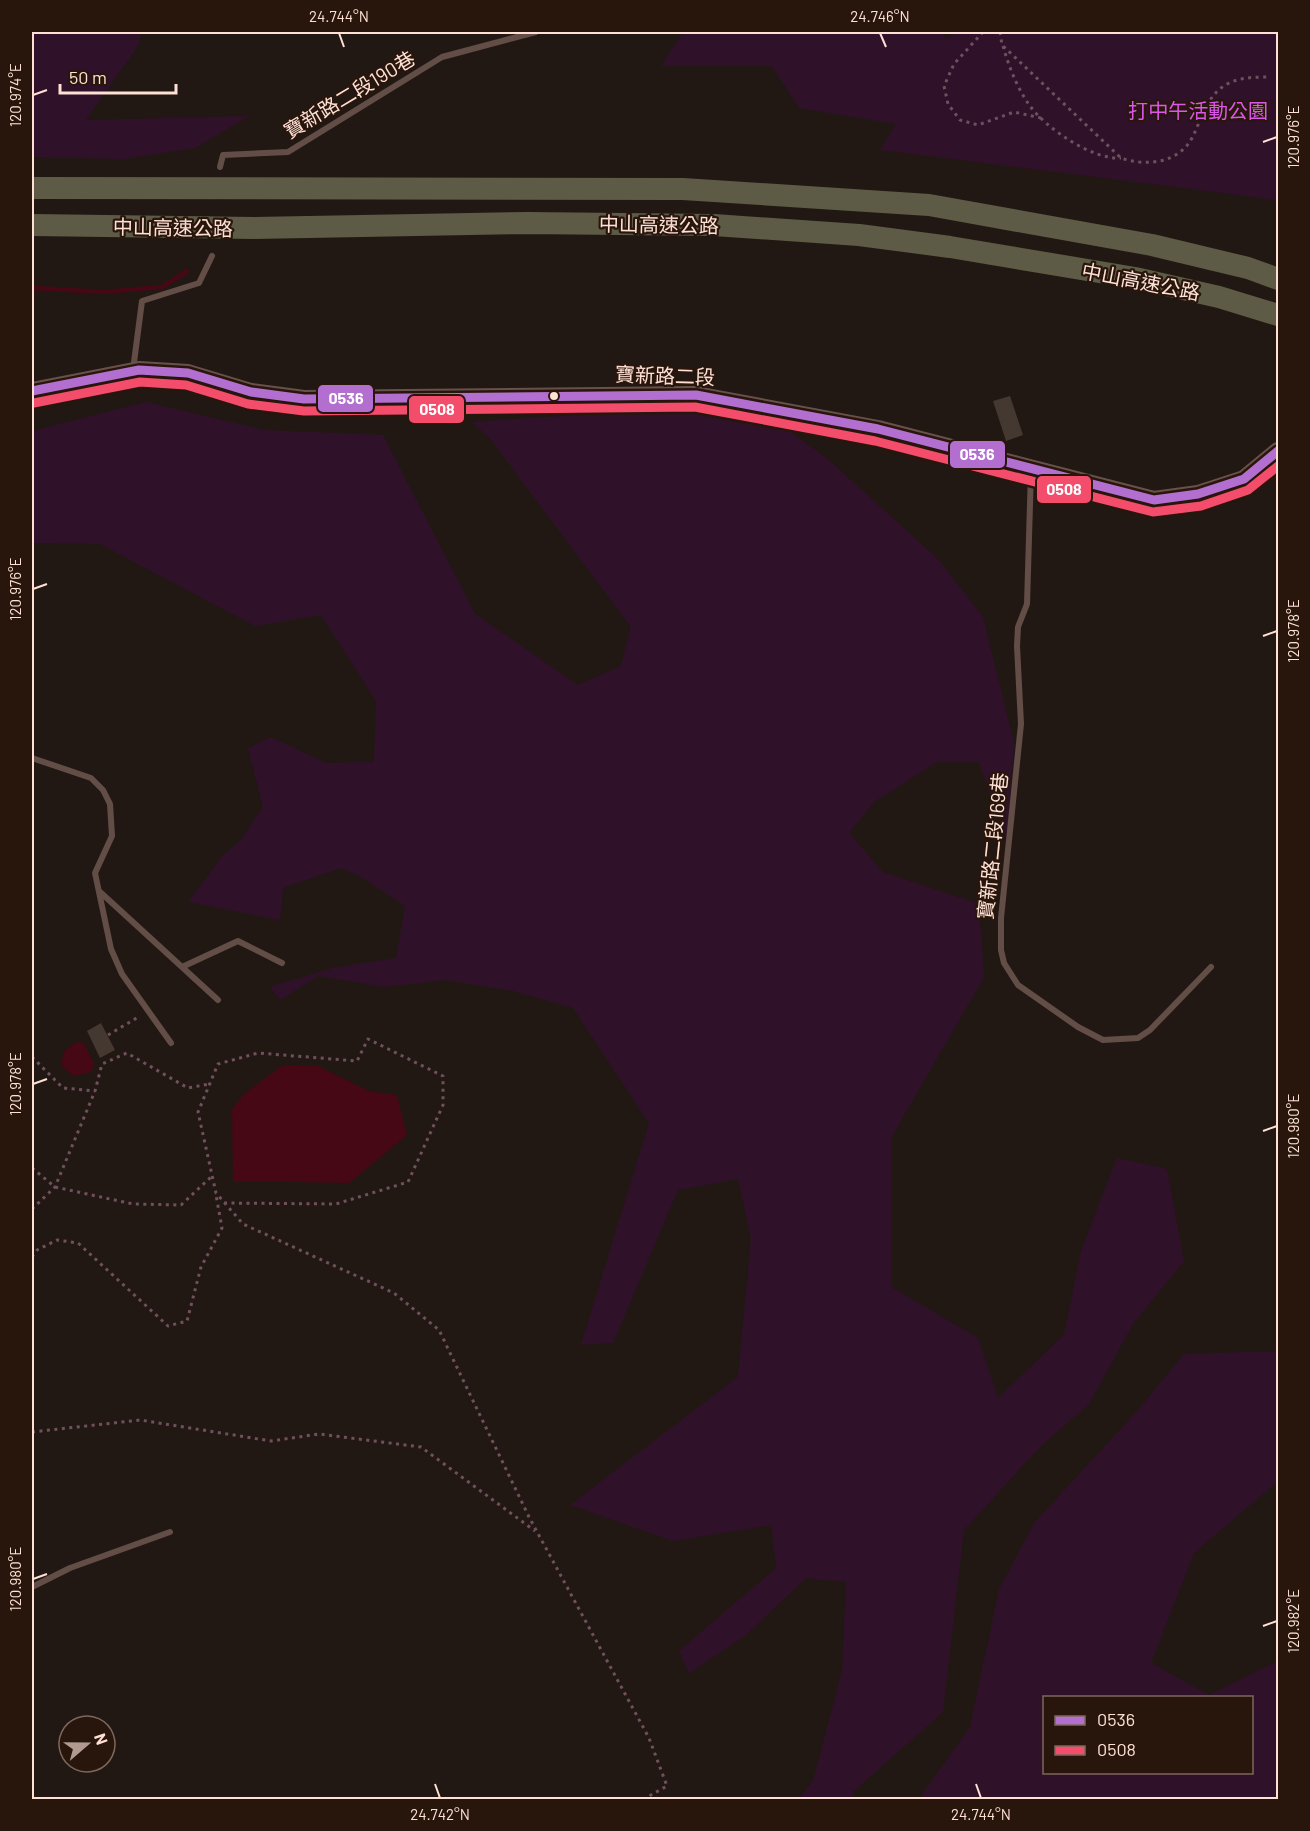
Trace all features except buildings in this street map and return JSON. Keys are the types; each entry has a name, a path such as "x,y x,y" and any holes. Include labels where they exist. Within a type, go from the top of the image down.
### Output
{"highway":[{"name":"中山高速公路","path":"32,189 683,189 929,205 1009,217 1152,245 1248,268 1278,279"},
{"name":"中山高速公路","path":"32,225 254,228 528,223 725,225 859,235 950,247 1135,278 1219,297 1278,315"}],"street":[{"name":"寶新路二段","path":"32,391 132,371 188,373 251,392 304,399 696,394 878,429 1154,500 1198,494 1244,479 1278,451"}],"lane":[{"name":"寶新路二段190巷","path":"220,167 223,155 288,152 442,57 536,32"},
{"path":"132,371 142,301 199,283 212,256"},
{"name":"寶新路二段169巷","path":"1031,470 1027,604 1018,627 1017,646 1021,724 1001,918 1001,950 1004,963 1018,985 1078,1028 1103,1040 1138,1038 1150,1030 1211,967"},
{"path":"32,758 91,778 103,790 110,804 112,836 95,873 111,949 122,974 171,1043"},
{"path":"98,890 218,1000"},
{"path":"182,967 238,941 282,963"},
{"path":"32,1587 70,1568 170,1532"}],"path":[{"path":"983,32 954,64 944,86 948,104 960,120 978,125 1014,112 1041,118"},
{"path":"1000,32 1011,71 1030,106 1041,118 1067,139 1092,152 1113,159 1121,158"},
{"path":"1002,45 1121,158 1137,164 1161,162 1180,154 1193,137 1201,115 1221,88 1248,77 1270,77"},
{"path":"108,1035 147,1012"},
{"path":"32,1257 37,1250 57,1240 78,1243 168,1326 187,1320 201,1267 222,1228 198,1112 218,1064 258,1053 357,1061 368,1039 443,1076 443,1105 408,1182 336,1204 224,1203"},
{"path":"32,1209 55,1187 95,1091 102,1064 127,1053 188,1088 209,1084"},
{"path":"32,1057 63,1088 95,1091"},
{"path":"32,1168 55,1187 133,1204 182,1205 212,1176"},
{"path":"216,1194 243,1224 394,1293 439,1330 538,1534 649,1738 666,1786 642,1800"},
{"path":"32,1432 140,1420 271,1441 319,1434 422,1447 538,1534"}],"green space":[{"path":"32,32 140,32 140,43 86,120 249,116 195,148 124,159 32,157"},
{"name":"打中午活動公園","path":"683,32 940,32 948,39 953,32 1278,32 1278,200 880,150 896,124 799,108 772,66 661,66"},
{"path":"146,402 264,430 383,435 475,614 578,685 621,666 631,627 492,441 472,422 698,407 784,427 830,461 938,559 983,617 1014,743 1007,842 979,762 937,762 874,802 849,833 883,872 979,904 984,977 891,1138 891,1287 978,1338 998,1398 1064,1335 1081,1251 1117,1158 1167,1169 1184,1261 1133,1324 1089,1404 1041,1446 964,1530 943,1712 853,1792 855,1799 798,1799 813,1781 842,1671 846,1582 806,1578 745,1636 689,1673 679,1651 776,1568 771,1525 673,1541 570,1505 738,1377 751,1238 738,1179 678,1190 613,1343 581,1345 649,1123 573,1008 513,991 445,980 385,987 318,976 280,1000 270,987 332,968 396,958 405,906 360,876 341,868 283,888 280,920 188,902 223,855 240,841 263,807 248,748 271,737 326,763 374,762 376,701 321,615 255,626 100,544 32,543 32,431"},
{"path":"1278,1351 1278,1481 1194,1553 1151,1663 1209,1695 1278,1661 1278,1799 919,1799 970,1727 999,1589 1035,1522 1139,1409 1184,1354"}],"shaded area":[{"path":"79,1042 84,1043 94,1064 91,1072 73,1076 62,1066 62,1058 68,1048"},
{"path":"283,1065 318,1066 369,1091 397,1095 407,1135 349,1183 233,1181 232,1109 244,1094"}],"waterway":[{"path":"32,293 34,288 104,292 162,287 187,271"}],"transit line":[{"name":"0536","path":"32,391 139,370 188,373 251,392 304,399 696,395 878,429 1154,500 1198,494 1244,479 1278,451"},
{"name":"0508","path":"34,403 140,382 186,385 248,404 304,411 695,407 875,441 1153,512 1201,506 1248,490 1278,466"}]}
